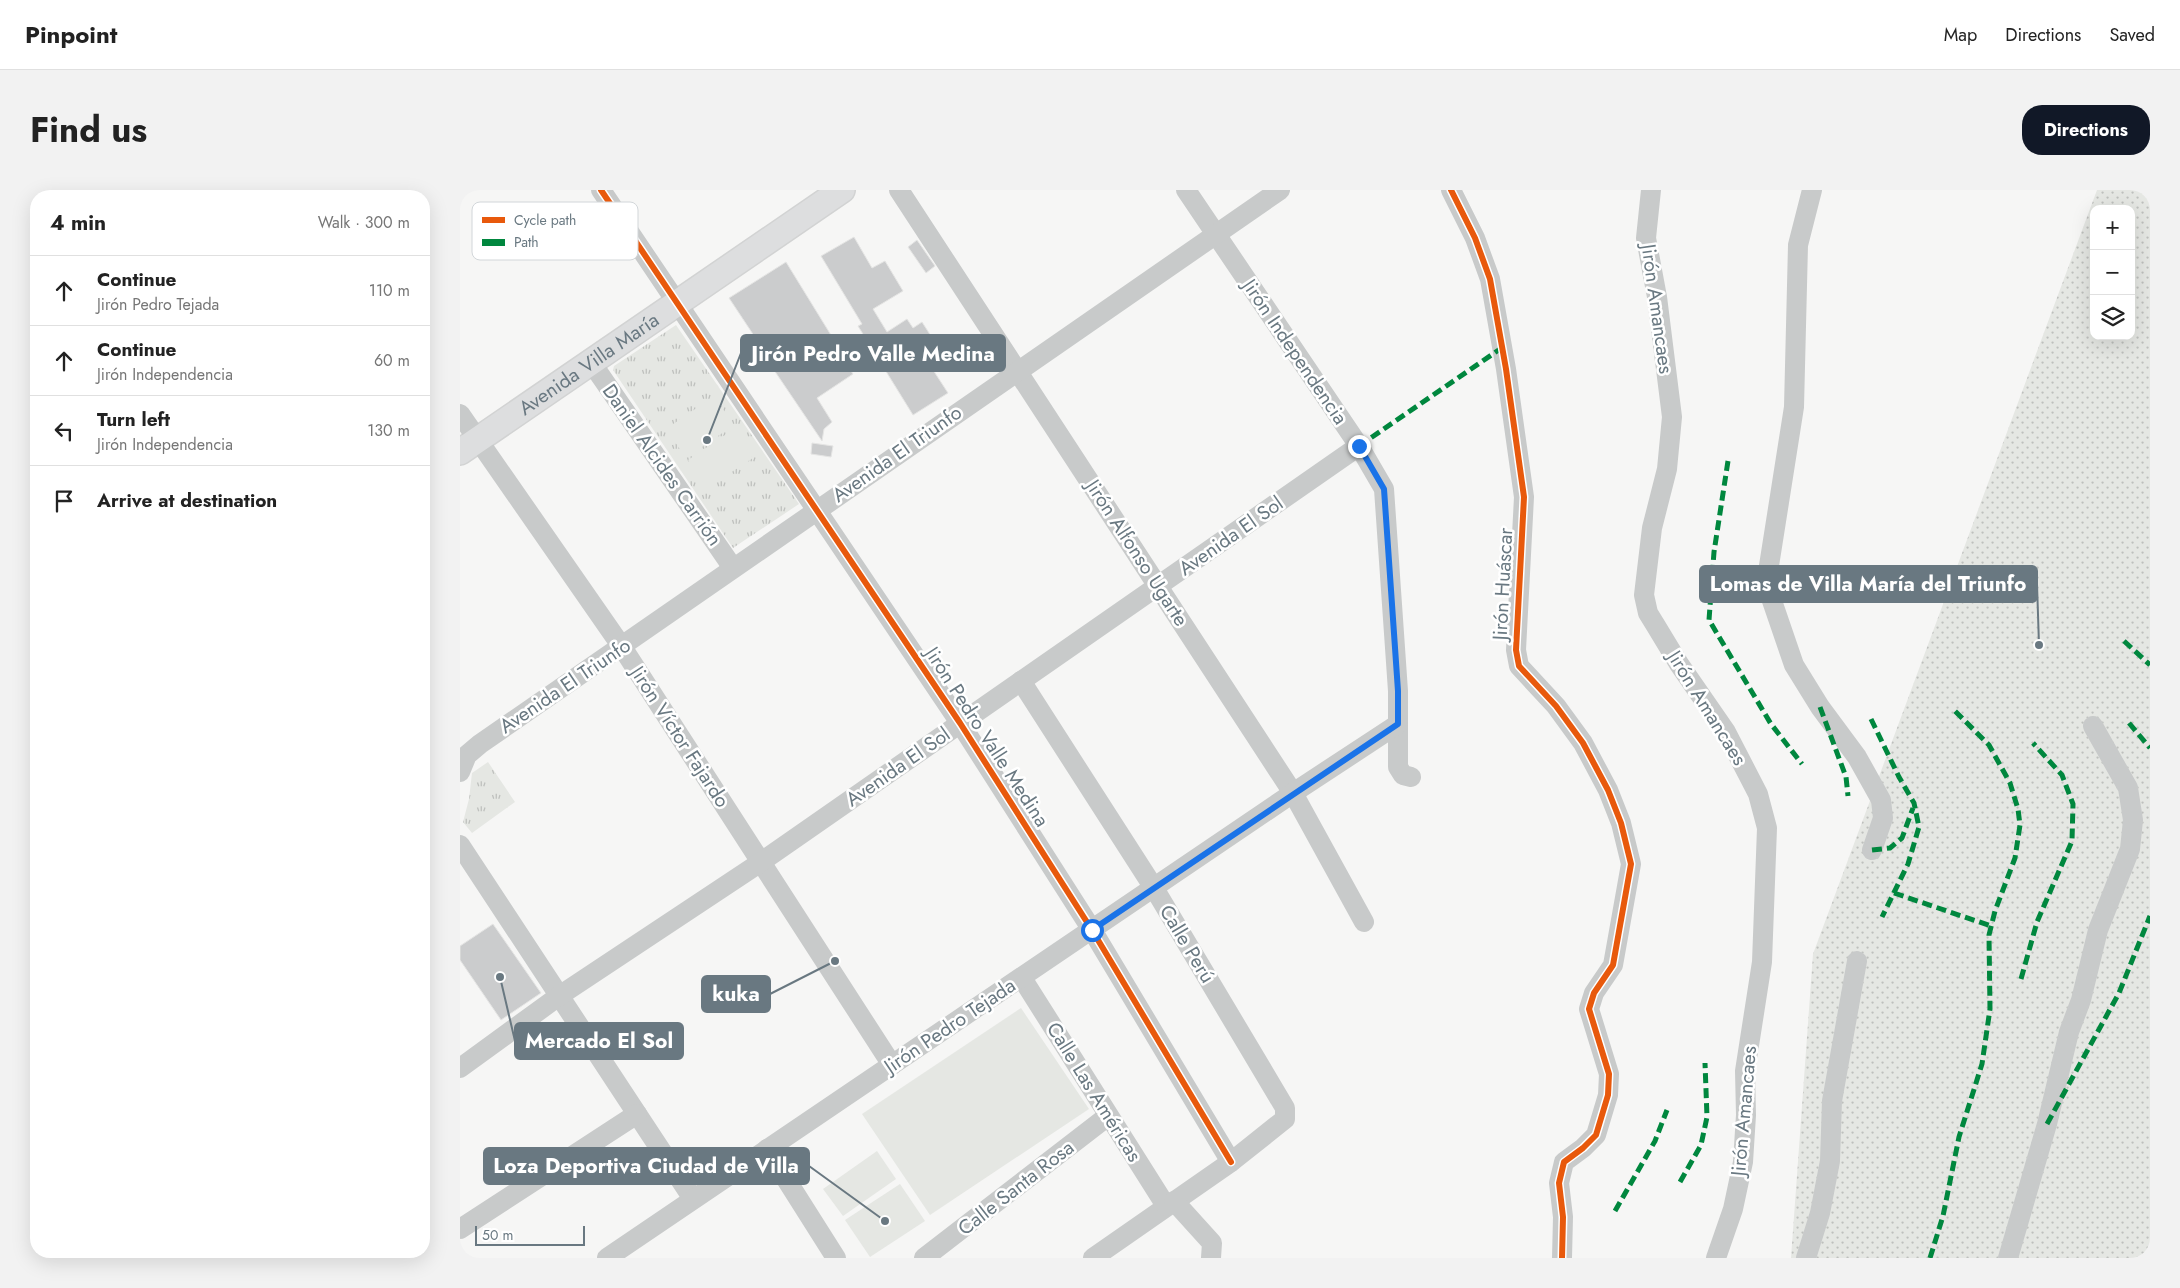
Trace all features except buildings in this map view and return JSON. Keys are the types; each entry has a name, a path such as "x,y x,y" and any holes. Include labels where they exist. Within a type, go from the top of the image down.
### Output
{"main road":[{"name":"Avenida Villa María","path":"469,446 842,190"}],"street":[{"name":"Jirón Pedro Valle Medina","path":"601,190 609,202"},
{"name":"Jirón Alfonso Ugarte","path":"899,190 1293,793 1364,922"},
{"name":"Jirón Independencia","path":"1186,190 1359,446 1384,489 1398,691 1398,767 1403,775 1411,777"},
{"name":"Avenida El Triunfo","path":"462,761 733,568 1280,190"},
{"name":"Jirón Huáscar","path":"1451,190 1475,238 1490,279 1506,369 1524,497 1516,650 1519,666 1556,706 1583,743 1608,790 1621,823 1631,864 1613,965 1594,993 1588,1009 1609,1074 1608,1095 1596,1135 1583,1148 1564,1162 1559,1183 1563,1217 1562,1258"},
{"name":"Jirón Amancaes","path":"1651,190 1646,238 1657,297 1672,417 1667,468 1652,528 1644,595 1648,613 1679,664 1726,732 1758,794 1767,828 1762,962 1745,1071 1746,1116 1743,1162 1733,1209 1716,1258"},
{"path":"1812,190 1798,245 1794,407 1768,572 1770,595 1794,665 1820,708 1857,757 1881,800 1883,818 1872,850"},
{"name":"Jirón Pedro Valle Medina","path":"638,244 960,724 1092,930 1231,1162"},
{"name":"Daniel Alcides Carrión","path":"591,362 733,568"},
{"name":"Jirón Víctor Fajardo","path":"460,414 469,446 622,648 892,1065"},
{"name":"Avenida El Sol","path":"460,1068 560,996 761,862 1359,446"},
{"name":"Calle Perú","path":"1021,682 1154,888 1285,1108 1285,1119 1231,1162"},
{"path":"1293,793 1398,724"},
{"path":"2008,1258 2047,1124 2069,1032 2081,1000 2098,930 2130,849 2133,820 2128,788 2093,726"},
{"name":"Jirón Pedro Tejada","path":"607,1258 1293,793"},
{"path":"460,845 693,1200"},
{"path":"1806,1258 1820,1213 1830,1161 1832,1101 1857,961"},
{"name":"Calle Las Américas","path":"1022,978 1108,1116 1170,1204 1212,1243 1211,1258"},
{"path":"460,1229 637,1114"},
{"name":"Calle Santa Rosa","path":"924,1258 1108,1116"},
{"path":"767,1149 836,1258"},
{"path":"1093,1258 1231,1162"}],"green space":[{"path":"2097,190 2150,190 2150,1258 1791,1258 1813,954 2090,209 2090,340 2135,340 2135,205 2091,205"},
{"path":"676,325 799,504 733,548 613,370 614,366"},
{"path":"714,396 734,425 686,458 666,429"},
{"path":"734,429 753,458 707,488 688,460"},
{"path":"488,762 515,802 472,833 463,822 469,799 472,773"},
{"path":"1021,1008 1089,1109 930,1215 862,1114"},
{"path":"877,1151 896,1179 843,1216 823,1189"},
{"path":"900,1184 925,1221 870,1257 845,1220"}],"marked path":[{"path":"1359,446 1503,347"},
{"path":"1728,461 1714,552 1709,620 1771,724 1802,764"},
{"path":"2124,641 2150,665"},
{"path":"1820,707 1846,777 1848,796"},
{"path":"1930,1258 1943,1216 1959,1137 1982,1064 1990,1009 1989,935 1995,911 2015,858 2020,825 2018,809 2010,783 1989,745 1955,711"},
{"path":"1871,719 1899,777 1914,803 1919,827 1908,864 1882,917"},
{"path":"2129,723 2150,748"},
{"path":"2021,979 2037,922 2072,841 2073,804 2062,775 2033,743"},
{"path":"1872,850 1890,848 1902,838 1913,808"},
{"path":"1894,893 1991,926"},
{"path":"2047,1124 2119,993 2150,916"},
{"path":"1680,1182 1701,1145 1707,1117 1705,1063"},
{"path":"1615,1211 1655,1141 1667,1110"}],"cycle path":[{"path":"601,190 609,202"},
{"path":"1451,190 1475,238 1490,279 1506,369 1524,497 1516,650 1519,666 1556,706 1583,743 1608,790 1621,823 1631,864 1613,965 1594,993 1589,1009 1609,1074 1608,1095 1596,1135 1583,1148 1564,1162 1559,1183 1563,1217 1562,1258"},
{"path":"638,245 960,723 1092,930 1231,1162"}],"place":[{"name":"Jirón Pedro Valle Medina","path":"707,440"},
{"name":"Lomas de Villa María del Triunfo","path":"2039,645"},
{"name":"kuka","path":"835,961"},
{"name":"Mercado El Sol","path":"500,977"},
{"name":"Loza Deportiva Ciudad de Villa","path":"885,1221"}],"route":[{"path":"1092,930 1398,724 1399,706 1384,489 1359,446"}]}
